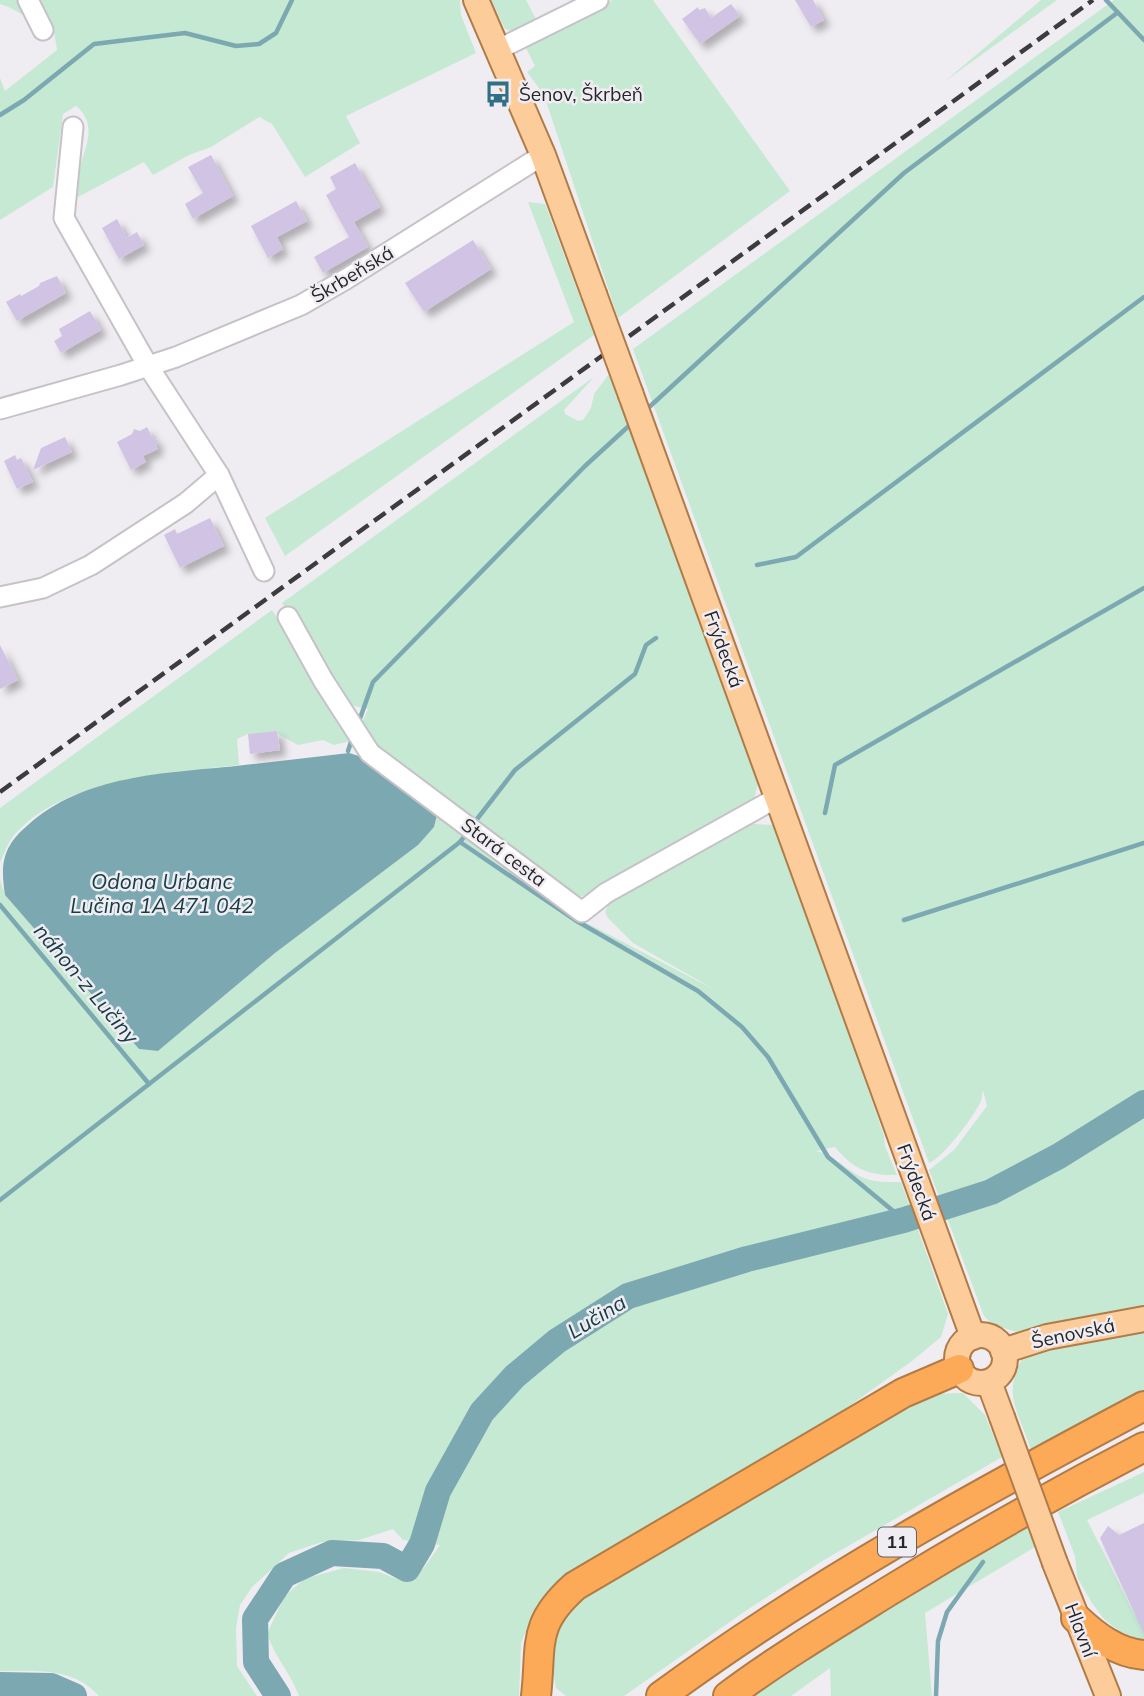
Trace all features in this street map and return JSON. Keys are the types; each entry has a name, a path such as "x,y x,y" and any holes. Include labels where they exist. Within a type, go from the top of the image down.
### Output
{"highway":[{"path":"542,1689 537,1649 544,1623 557,1604 575,1586 903,1393 958,1369"},
{"name":"11","path":"661,1696 732,1645 857,1566 1144,1406"},
{"name":"11","path":"728,1696 821,1633 943,1558 1050,1496 1144,1447"},
{"path":"1076,1618 1103,1640 1144,1655"}],"main road":[{"name":"Frýdecká","path":"476,0 543,155 972,1337"},
{"name":"Šenovská","path":"1003,1351 1047,1337 1144,1319"},
{"path":"972,1337 991,1337 1003,1351 1005,1360 1002,1369 997,1377 989,1382 973,1382 958,1369 959,1348 972,1337"},
{"name":"Hlavní","path":"989,1382 1055,1563 1108,1696"}],"street":[{"path":"28,0 43,30"},
{"path":"499,49 598,0"},
{"path":"74,127 64,218 148,366 219,475 264,571"},
{"name":"Škrbeňská","path":"0,409 148,366 244,330 325,292 543,155"},
{"path":"0,597 43,588 91,565 186,503 219,475"},
{"name":"Stará cesta","path":"288,617 323,680 370,753 582,912 606,893 778,797"}],"green space":[{"path":"0,0 460,0 461,15 476,53 346,116 360,143 305,177 272,124 259,117 211,147 189,155 153,175 144,162 78,197 77,184 88,126 85,116 76,106 63,114 53,187 0,220 0,78 5,91 57,50 54,32 0,4"},
{"path":"491,0 526,0 537,21 515,32 505,29"},
{"path":"613,0 653,0 790,191 618,318 544,95 527,72 535,66 524,44"},
{"path":"1041,0 1057,0 944,82"},
{"path":"1114,0 1144,0 1144,1309 1017,1332 993,1325 984,1316 929,1170 954,1150 987,1106 983,1090 981,1101 966,1126 941,1154 929,1163 633,349"},
{"path":"528,202 545,204 594,335 285,556 265,518 574,322"},
{"path":"609,374 758,784 753,804 590,894 578,897 568,896 383,755 361,725 368,709 345,704 282,603 594,377 564,410 565,414 578,421 583,420 591,408 594,394"},
{"path":"272,610 355,740 334,745 323,740 298,745 277,731 248,734 237,739 239,765 180,771 117,782 58,802 33,818 12,838 0,862 0,808"},
{"path":"438,811 585,922 717,991 633,943 605,912 612,897 735,830 751,824 774,825 897,1175 862,1170 848,1161 835,1147 816,1151 867,1179 901,1182 948,1314 941,1337 834,1417 570,1574 537,1604 521,1643 519,1696 299,1696 267,1634 284,1597 304,1579 344,1568 379,1572 405,1582 423,1569 440,1545 403,1540 393,1529 359,1540 322,1542 289,1553 252,1587 240,1605 236,1629 237,1666 257,1696 99,1696 78,1680 66,1675 40,1671 0,1671 0,880 5,895 139,1049 158,1051 275,953 434,827"},
{"path":"1144,1326 1144,1392 1031,1452 1016,1410 1013,1390 1014,1379 1023,1357"},
{"path":"963,1393 985,1415 1002,1457 824,1560 624,1696 566,1696 556,1688 551,1661 557,1620 572,1602 898,1409 932,1394"},
{"path":"1144,1472 1144,1493 1087,1520 1136,1617 1144,1614 1144,1641 1119,1631 1104,1619 1092,1603 1077,1577 1075,1556 1058,1512"},
{"path":"1026,1525 1035,1547 925,1613 932,1696 831,1696 830,1668 791,1696 752,1696 874,1615"}],"water":[{"name":"Odona Urbanc Lučina 1A 471 042","path":"349,753 359,756 438,811 434,827 418,845 275,953 158,1051 139,1049 5,895 3,864 13,840 50,808 74,796 126,779"}],"building":[{"path":"795,0 813,0 824,20 811,27"},
{"path":"731,4 740,16 700,44 682,19 698,7 699,10 705,8 711,18"},
{"path":"211,155 233,196 193,219 185,204 203,193 188,167"},
{"path":"355,163 380,207 354,222 368,247 323,273 314,257 349,237 326,195 336,189 330,177"},
{"path":"296,201 307,221 277,237 283,249 268,258 251,226"},
{"path":"117,219 127,238 137,232 144,245 119,259 102,228"},
{"path":"473,240 491,269 424,312 405,283"},
{"path":"57,276 66,293 17,321 6,302"},
{"path":"90,311 101,330 61,353 54,341 62,336 59,329"},
{"path":"147,427 153,439 158,440 158,449 143,456 146,462 131,470 117,442 132,434 134,429 140,431"},
{"path":"65,437 72,452 33,470 41,448"},
{"path":"15,455 17,460 21,458 33,482 17,489 4,461"},
{"path":"210,518 224,546 180,568 164,535 175,529 177,534"},
{"path":"0,645 18,680 0,689"},
{"path":"277,731 280,750 250,754 248,734"},
{"path":"1144,1523 1144,1634 1100,1538 1108,1526 1119,1535"}],"waterway":[{"path":"0,115 24,100 94,44 185,33 236,46 259,44 276,33 292,0"},
{"path":"1106,0 1144,40"},
{"path":"646,410 904,173 1117,13"},
{"path":"757,565 796,557 1144,297"},
{"path":"358,724 373,682 585,466 632,423"},
{"path":"825,813 835,765 1144,588"},
{"path":"474,823 515,770 635,674 646,645 656,638"},
{"path":"348,751 352,739"},
{"path":"0,1200 460,842 467,833"},
{"path":"460,842 575,920 698,991 742,1027 768,1057 828,1157 904,1220"},
{"path":"904,920 1144,843"},
{"name":"náhon-z Lučiny","path":"0,905 149,1084"},
{"name":"Lučina","path":"278,1696 256,1662 255,1619 284,1575 332,1553 383,1556 407,1569 422,1544 438,1491 482,1412 515,1376 557,1341 628,1296 747,1259 904,1220 991,1192 1059,1156 1144,1103"},
{"path":"936,1696 938,1641 947,1612 983,1562"},
{"name":"Lučina","path":"0,1685 51,1686 74,1696"}],"railway":[{"path":"0,792 1093,0"}],"place":[{"name":"Šenov, Škrbeň","path":"498,94"}]}
